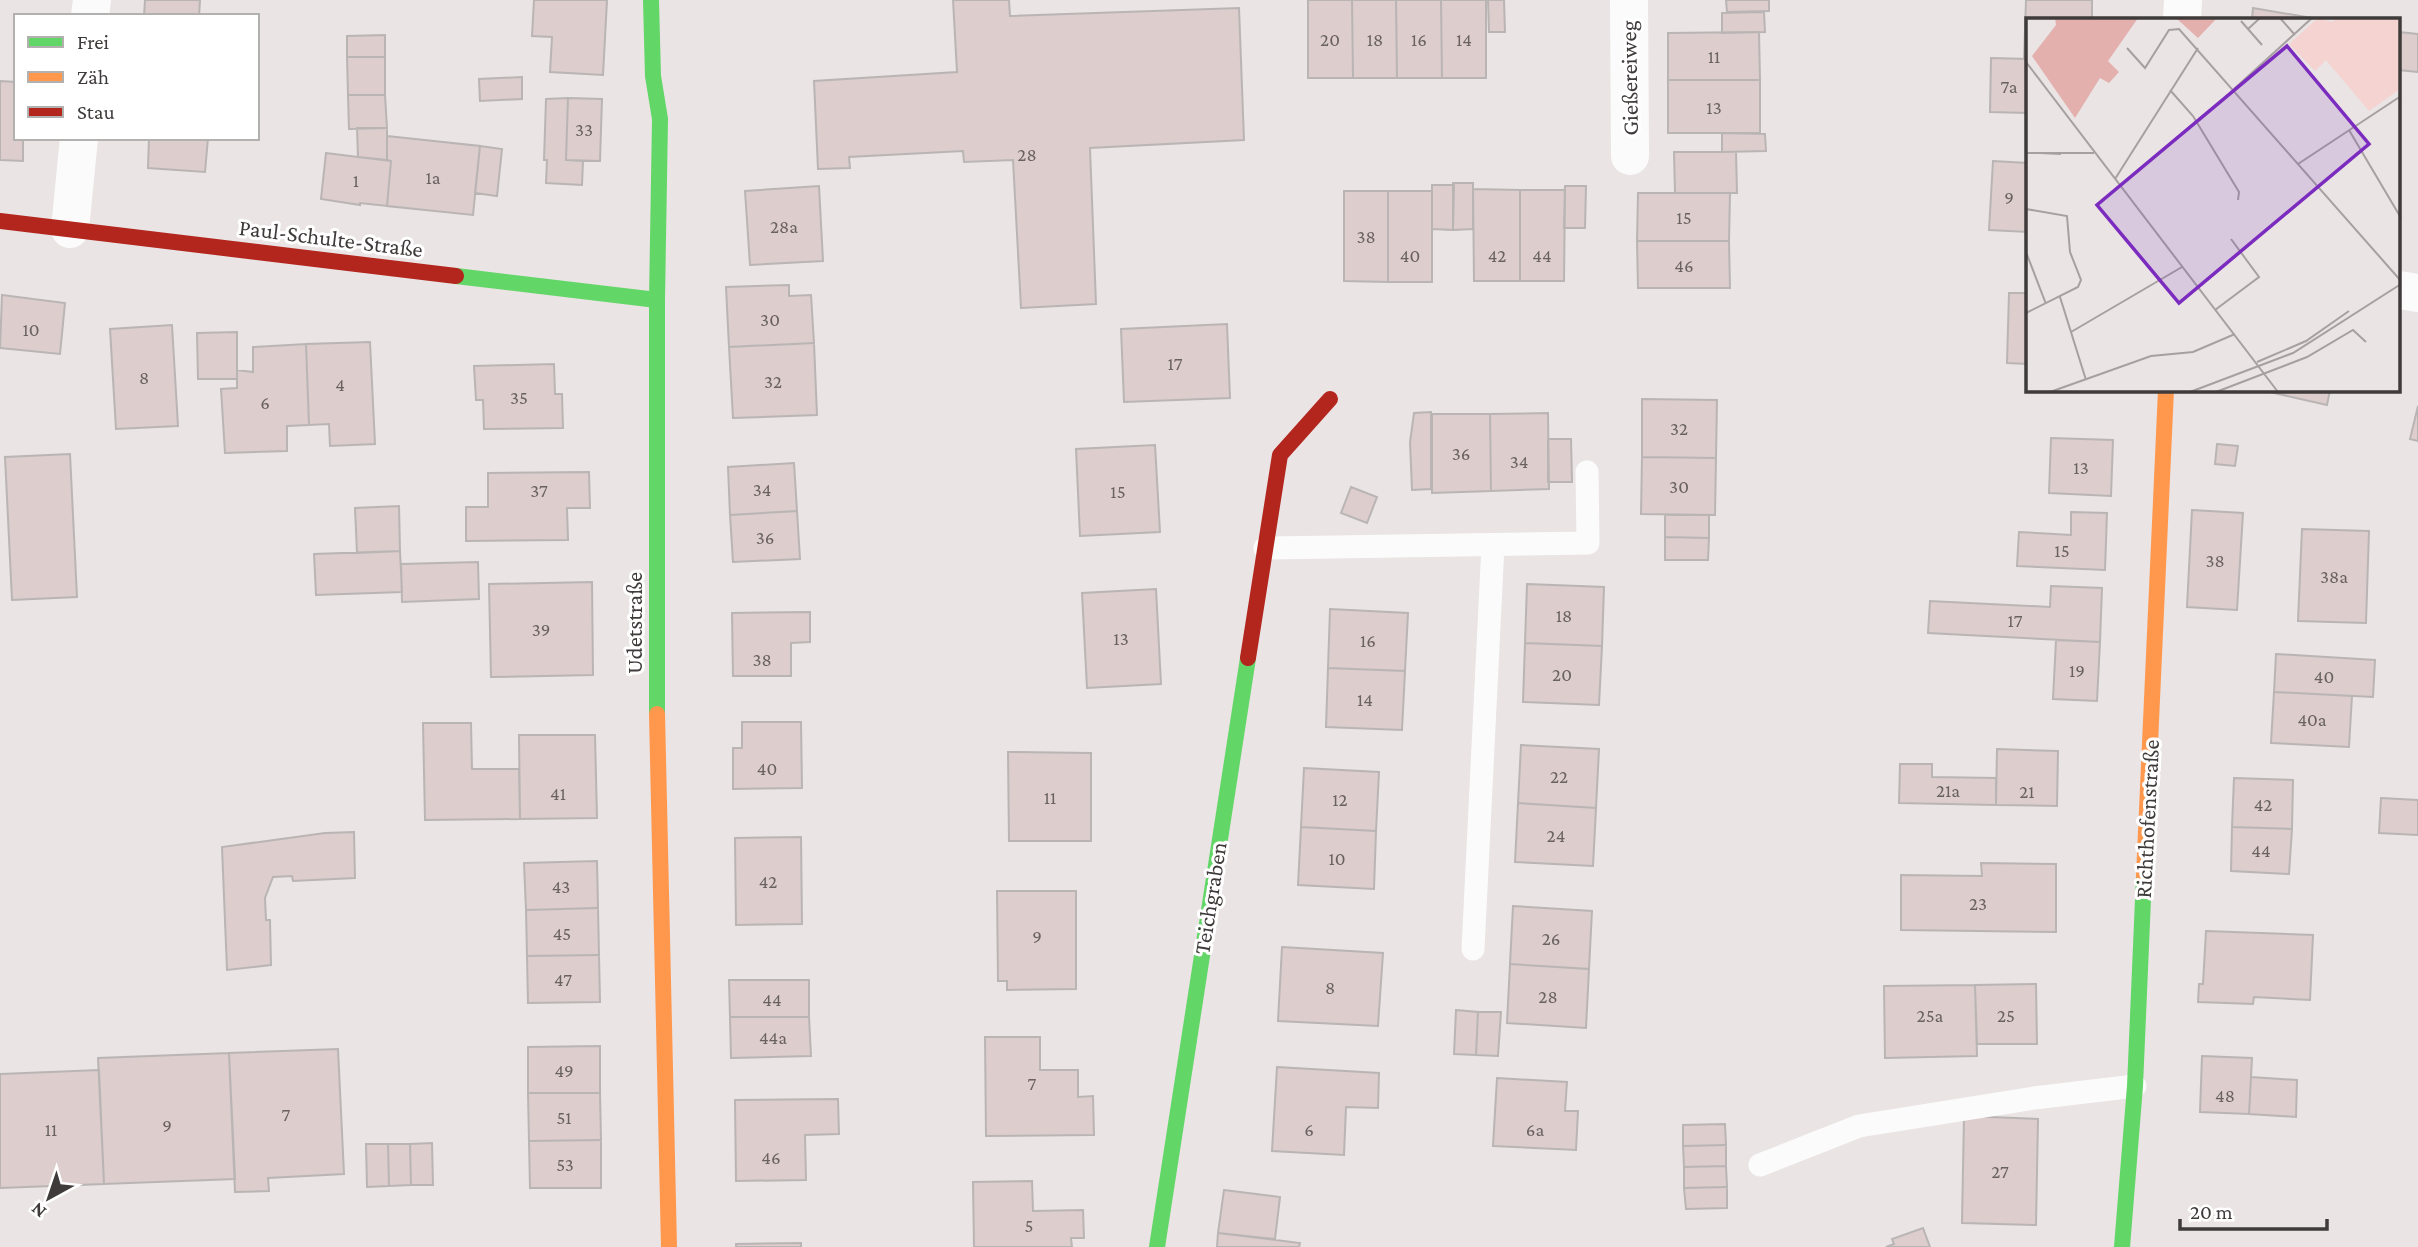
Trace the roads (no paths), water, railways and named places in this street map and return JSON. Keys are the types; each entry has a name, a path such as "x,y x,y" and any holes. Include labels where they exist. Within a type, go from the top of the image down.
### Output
{"street":[{"name":"Udetstraße","path":"650,0 653,76 660,119 656,686 669,1247"},
{"name":"Gießereiweg","path":"1629,0 1630,156"},
{"path":"2182,18 2183,0"},
{"path":"70,229 79,140"},
{"name":"Paul-Schulte-Straße","path":"0,221 657,300"},
{"path":"2400,290 2418,293"},
{"name":"Richthofenstraße","path":"2122,1247 2135,1086 2166,392"},
{"name":"Teichgraben","path":"1157,1247 1280,454 1330,399"}],"lane":[{"path":"1265,548 1588,543 1587,472"},
{"path":"1473,949 1493,545"},
{"path":"1760,1165 1859,1126 2034,1098 2135,1086"}]}
